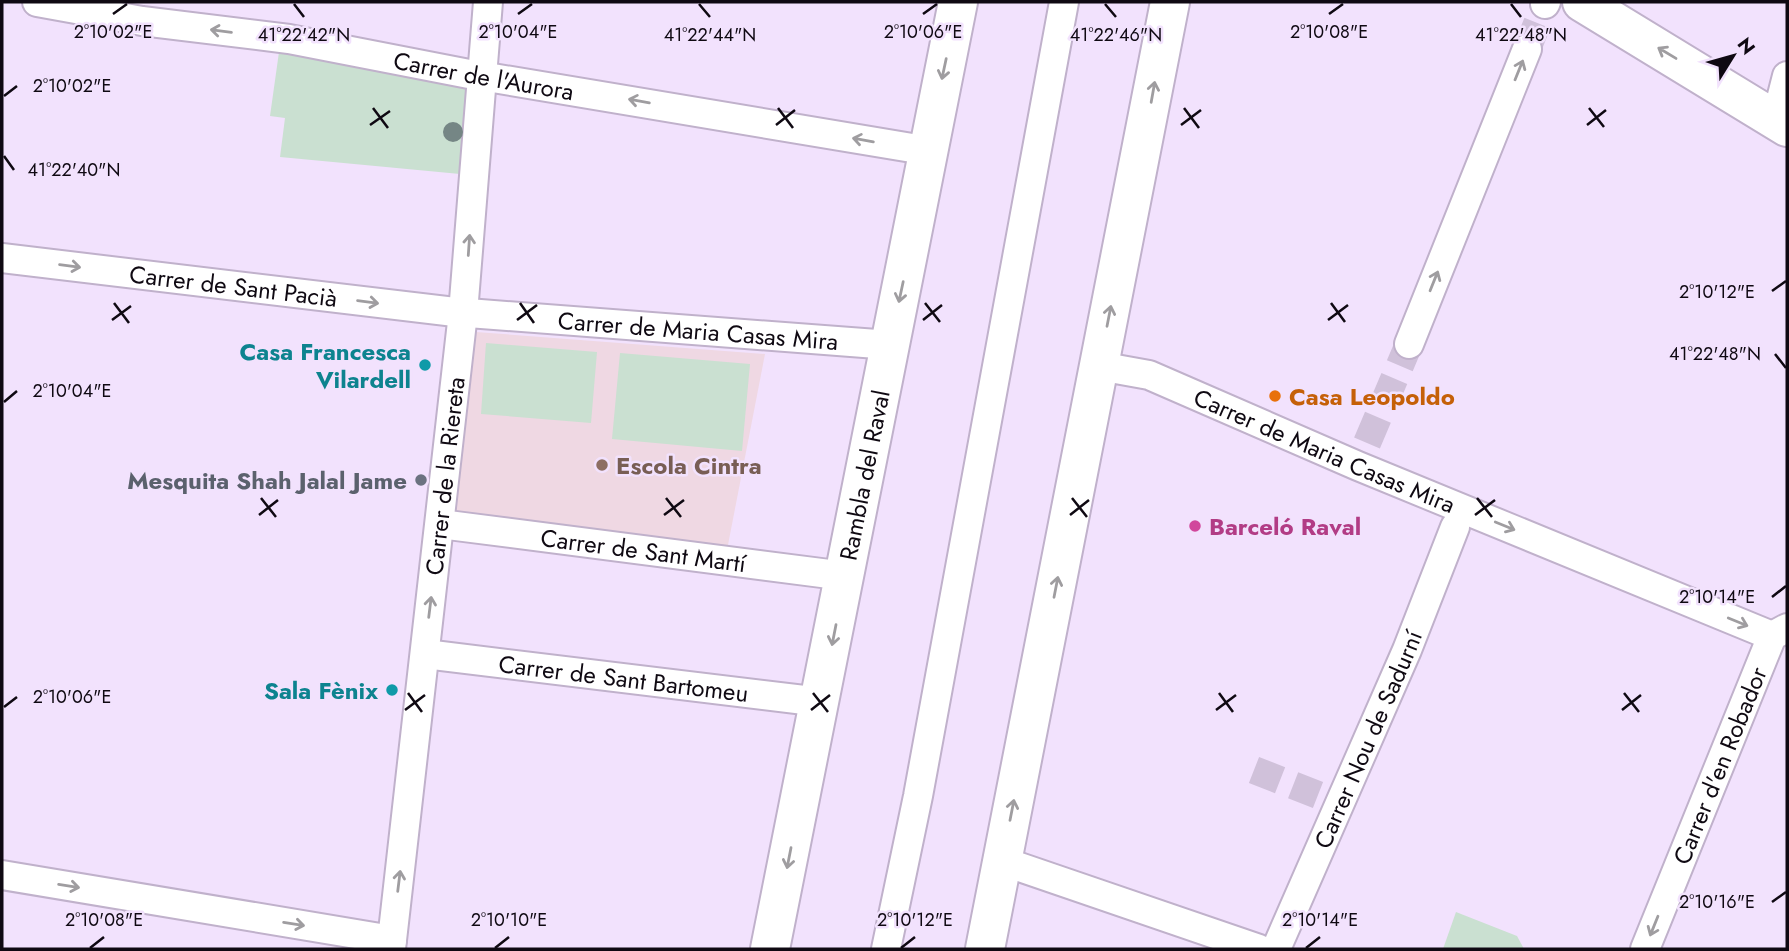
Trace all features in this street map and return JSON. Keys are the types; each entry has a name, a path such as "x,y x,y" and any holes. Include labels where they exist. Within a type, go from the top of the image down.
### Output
{"street":[{"name":"Carrer de l'Aurora","path":"37,2 142,21 289,39 482,76 930,151"},
{"name":"Carrer de la Riereta","path":"392,945 463,313 488,2"},
{"name":"Rambla del Raval","path":"770,949 958,2"},
{"path":"886,949 918,796 1064,2"},
{"path":"985,949 1170,2"},
{"path":"1558,2 1782,123 1787,76"},
{"path":"1409,344 1528,49"},
{"name":"Carrer de Sant Pacià","path":"2,258 463,313"},
{"name":"Carrer de Maria Casas Mira","path":"463,313 890,345"},
{"name":"Carrer de Maria Casas Mira","path":"1099,366 1149,375 1363,455 1780,632"},
{"name":"Carrer de Sant Martí","path":"440,524 845,576"},
{"name":"Carrer Nou de Sadurní","path":"1276,949 1328,799 1408,650 1455,527"},
{"name":"Carrer d'en Robador","path":"1644,949 1780,632"},
{"name":"Carrer de Sant Bartomeu","path":"425,654 821,702"},
{"path":"1002,861 1259,949"},
{"path":"2,875 392,945"}],"shaded area":[{"name":"Escola Cintra","path":"476,332 765,354 727,550 455,511"}],"green space":[{"path":"279,52 466,82 460,174 280,157 285,118 270,116"},
{"path":"486,343 597,352 591,423 481,414"},
{"path":"620,353 750,364 742,451 612,439"},
{"path":"1456,912 1517,936 1524,949 1443,949"}],"tunnel":[{"path":"1527,49 1545,4"},
{"path":"1367,443 1409,344"},
{"path":"1254,770 1318,795"}],"place":[{"name":"Casa Francesca Vilardell","path":"425,365"},
{"name":"Casa Leopoldo","path":"1275,396"},
{"name":"Escola Cintra","path":"602,465"},
{"name":"Mesquita Shah Jalal Jame","path":"421,480"},
{"name":"Barceló Raval","path":"1195,526"},
{"name":"Sala Fènix","path":"392,690"}]}
